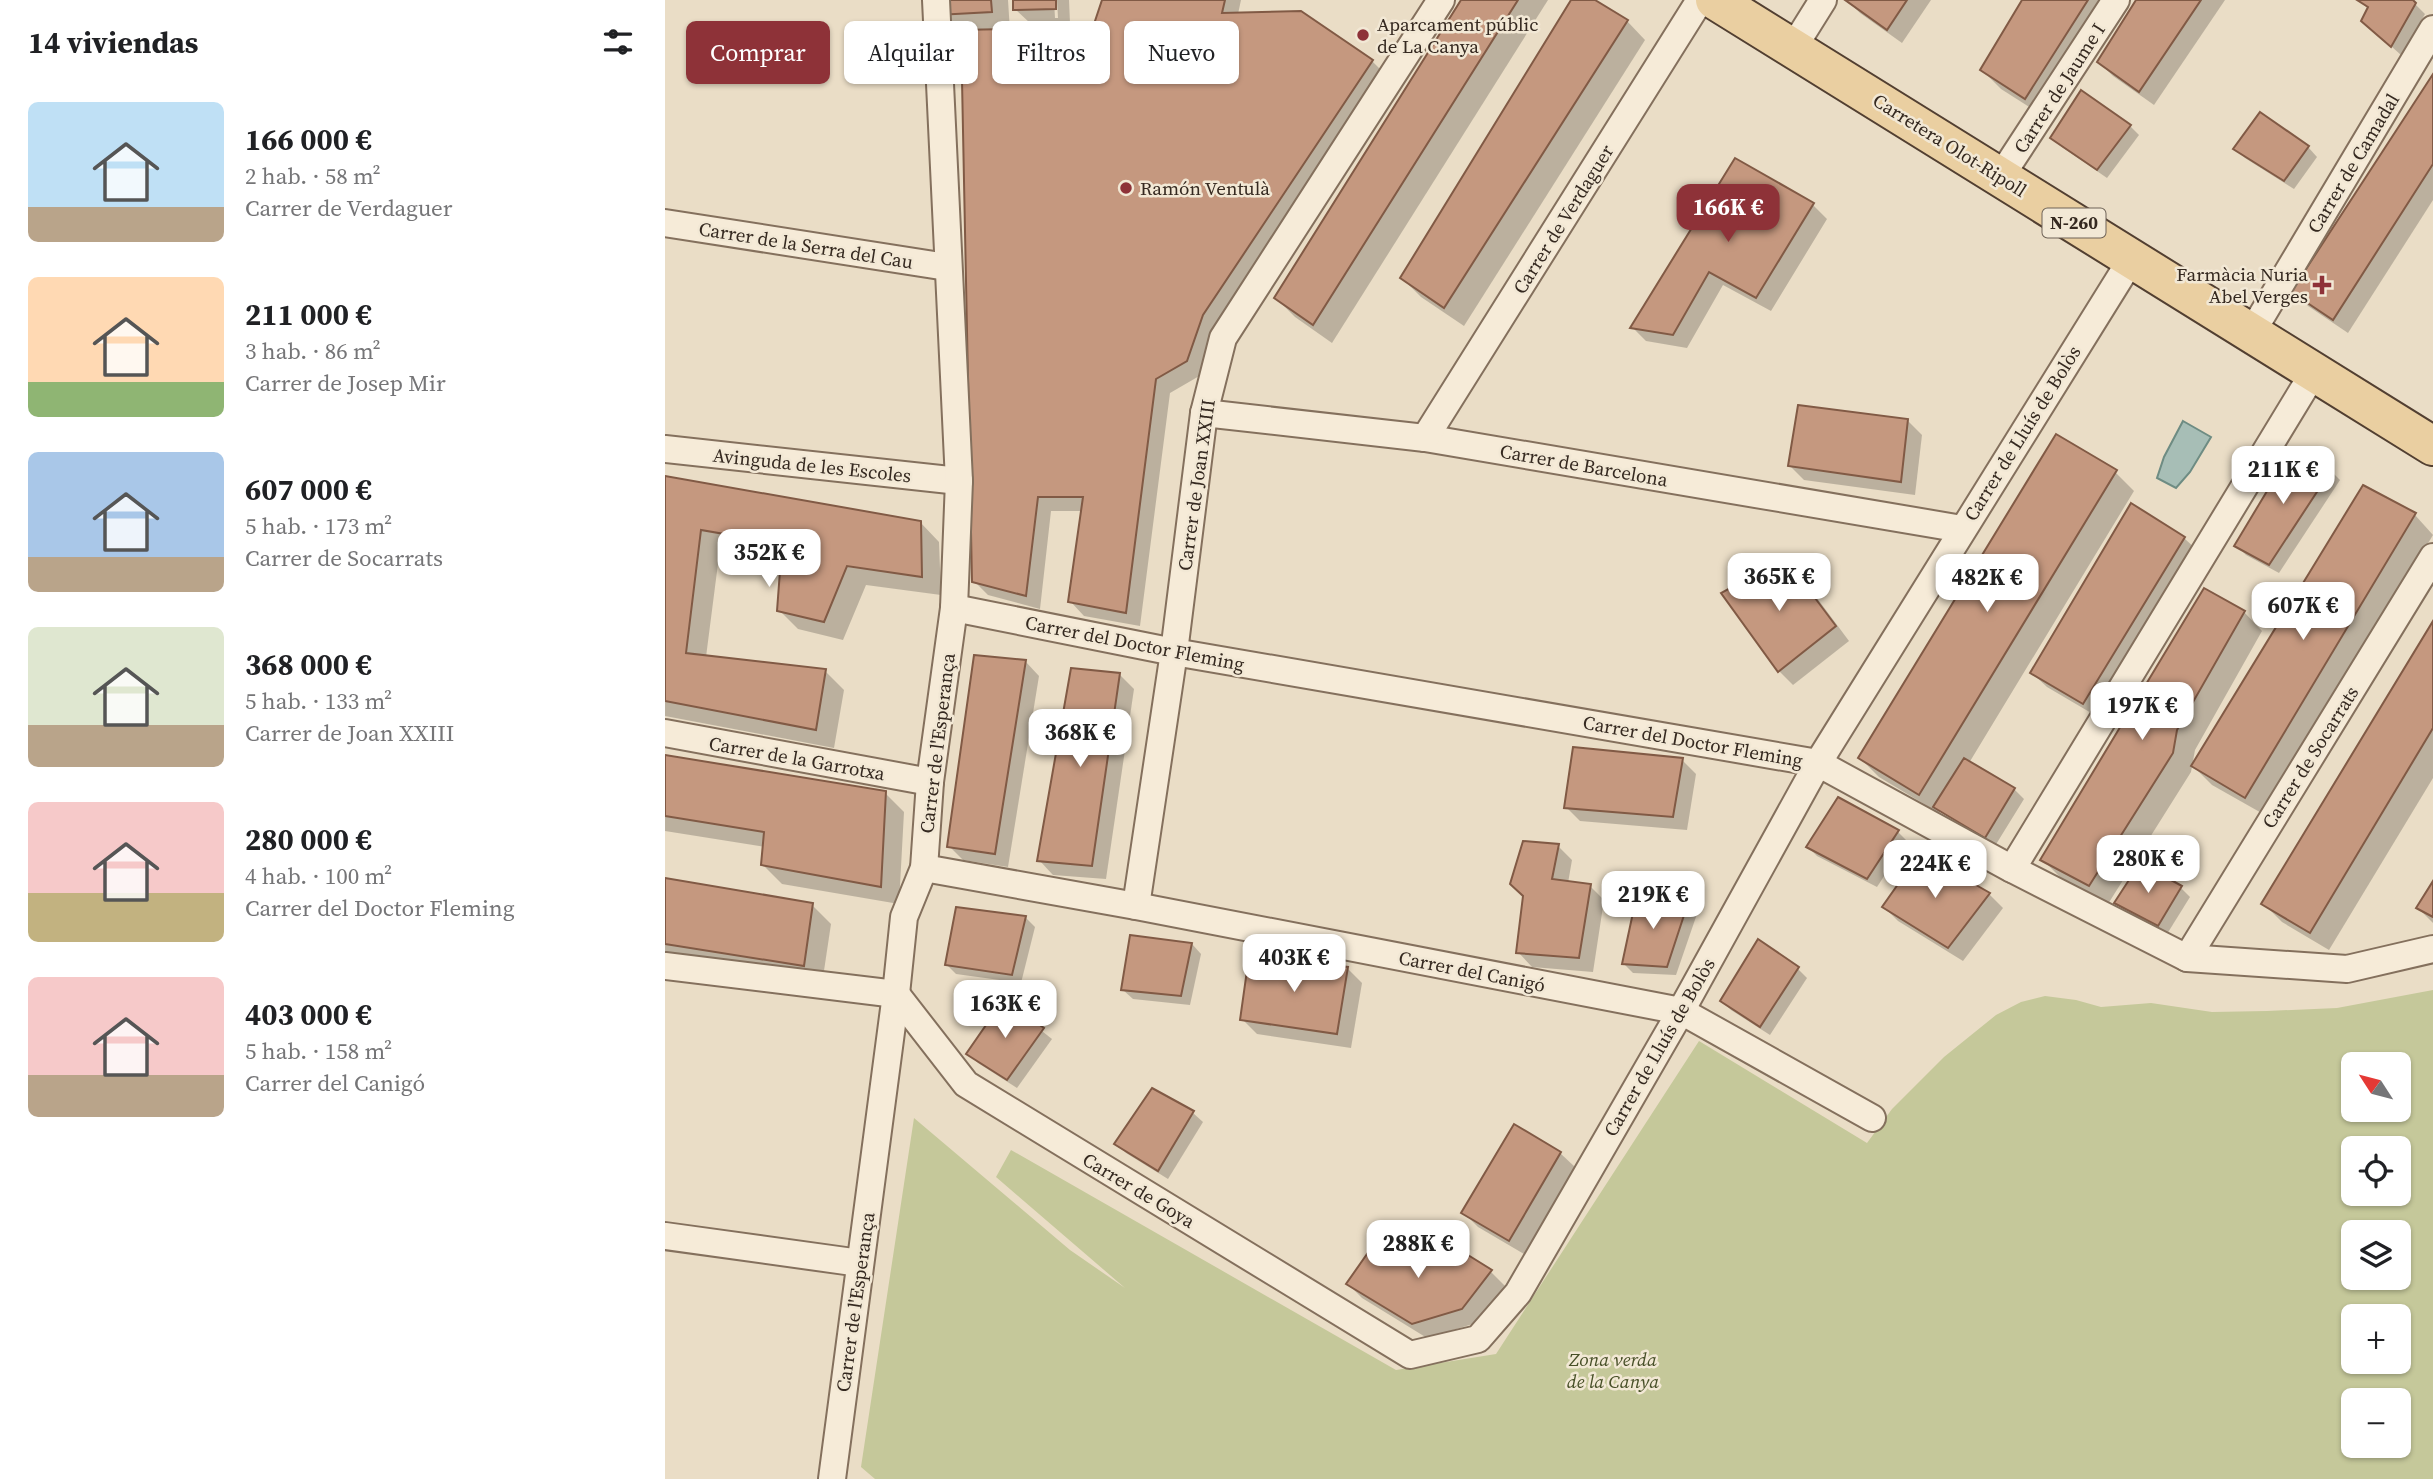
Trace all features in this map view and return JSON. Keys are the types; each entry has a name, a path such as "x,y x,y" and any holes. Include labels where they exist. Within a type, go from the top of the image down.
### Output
{"main road":[{"name":"Carretera Olot-Ripoll","path":"1715,0 2433,446"}],"street":[{"name":"Carrer de l'Esperança","path":"832,1479 904,917 924,869 930,782 954,608 959,481 936,0"},
{"name":"Carrer de Joan XXIII","path":"1136,906 1174,652 1204,413 1223,338 1441,0"},
{"name":"Carrer de Verdaguer","path":"1425,438 1700,0"},
{"path":"1793,48 1823,0"},
{"name":"Carrer de Jaume I","path":"2001,176 2116,0"},
{"name":"Carrer de Camadal","path":"2252,332 2433,29"},
{"name":"Carrer de la Serra del Cau","path":"665,223 947,267"},
{"name":"Carrer de Lluís de Bolòs","path":"1410,1355 1478,1339 1518,1293 1681,1011 1818,763 2131,260"},
{"path":"2012,869 2314,372"},
{"name":"Carrer de Barcelona","path":"1204,413 1425,438 1962,529"},
{"name":"Avinguda de les Escoles","path":"665,449 959,481"},
{"name":"Carrer de Socarrats","path":"2186,958 2433,556"},
{"name":"Carrer del Doctor Fleming","path":"954,608 1174,652 1818,763 2012,869 2186,958 2347,969 2433,948"},
{"name":"Carrer de la Garrotxa","path":"665,733 930,782"},
{"name":"Carrer del Canigó","path":"924,869 1136,906 1681,1011 1872,1118"},
{"path":"665,966 896,994"},
{"name":"Carrer de Goya","path":"896,994 966,1084 1410,1355"},
{"path":"665,1236 860,1263"}],"green space":[{"name":"Zona verda de la Canya","path":"2433,990 2433,1479 875,1479 861,1467 914,1118 1070,1250 1125,1288 996,1177 1011,1150 1396,1370 1496,1354 1699,1041 1867,1143 1892,1109 1944,1057 1996,1015 2021,1002 2045,996 2101,1007 2151,1003 2212,1012 2337,1008"}],"water":[{"path":"2183,421 2211,437 2190,472 2176,488 2157,478 2164,457"}],"building":[{"path":"937,0 991,0 992,12 937,15"},
{"path":"1013,0 1056,0 1056,9 1013,10"},
{"name":"Ramón Ventulà","path":"1102,0 1225,0 1222,13 1301,11 1373,60 1203,315 1187,361 1156,379 1126,613 1068,602 1083,497 1038,497 1026,596 972,582 962,84 978,84 978,30 992,29 992,84 1110,84 1110,21 1095,21"},
{"path":"1461,0 1518,0 1313,325 1274,298"},
{"path":"1571,0 1595,0 1628,20 1444,308 1400,278"},
{"path":"1845,0 1907,0 1887,30"},
{"path":"2022,0 2088,0 2025,99 1980,70"},
{"path":"2136,0 2201,0 2139,92 2097,62"},
{"path":"2357,0 2413,0 2416,3 2391,47 2361,21 2368,7"},
{"path":"2433,74 2433,164 2333,320 2291,292"},
{"path":"2081,90 2131,125 2097,170 2050,138"},
{"path":"2260,112 2309,146 2284,181 2233,149"},
{"path":"1735,158 1814,203 1756,298 1709,272 1673,335 1630,328"},
{"path":"1798,405 1908,419 1901,482 1788,466"},
{"path":"2056,434 2117,470 1919,795 1858,758"},
{"path":"2293,448 2332,469 2269,565 2234,546"},
{"path":"665,476 921,521 922,577 847,566 824,622 777,611 782,544 701,530 686,653 826,669 816,730 665,701"},
{"path":"2363,485 2416,513 2245,798 2191,766"},
{"path":"2131,503 2185,537 2083,704 2030,673"},
{"path":"1785,558 1836,626 1778,672 1721,593"},
{"path":"2204,588 2245,611 2177,730 2173,753 2089,886 2040,860"},
{"path":"2433,621 2433,728 2310,933 2261,904"},
{"path":"974,655 1026,660 995,854 947,847"},
{"path":"1071,668 1120,673 1092,866 1037,861"},
{"path":"1573,747 1683,758 1673,817 1564,808"},
{"path":"665,755 886,791 881,887 761,865 764,832 665,816"},
{"path":"1964,758 2015,788 1985,838 1933,807"},
{"path":"1838,797 1899,830 1867,879 1806,847"},
{"path":"1523,841 1559,844 1552,879 1591,884 1579,958 1516,953 1523,896 1510,884"},
{"path":"1920,853 1990,893 1948,948 1882,907"},
{"path":"2140,863 2182,886 2158,926 2114,903"},
{"path":"665,878 813,903 804,966 665,944"},
{"path":"2433,881 2433,917 2416,908"},
{"path":"1637,894 1688,903 1667,967 1622,964"},
{"path":"956,907 1026,916 1012,975 945,965"},
{"path":"1130,935 1192,943 1181,996 1121,990"},
{"path":"1758,939 1799,967 1760,1027 1720,1001"},
{"path":"1249,956 1348,967 1337,1034 1240,1020"},
{"path":"1004,999 1044,1028 1007,1080 966,1054"},
{"path":"1152,1088 1194,1111 1158,1171 1114,1144"},
{"path":"1514,1124 1561,1152 1509,1241 1461,1213"},
{"path":"1381,1234 1430,1264 1447,1242 1492,1270 1462,1309 1412,1324 1346,1284"}],"place":[{"name":"Aparcament públic de La Canya","path":"1363,35"},
{"name":"Ramón Ventulà","path":"1126,188"},
{"name":"Farmàcia Nuria Abel Verges","path":"2322,285"}]}
